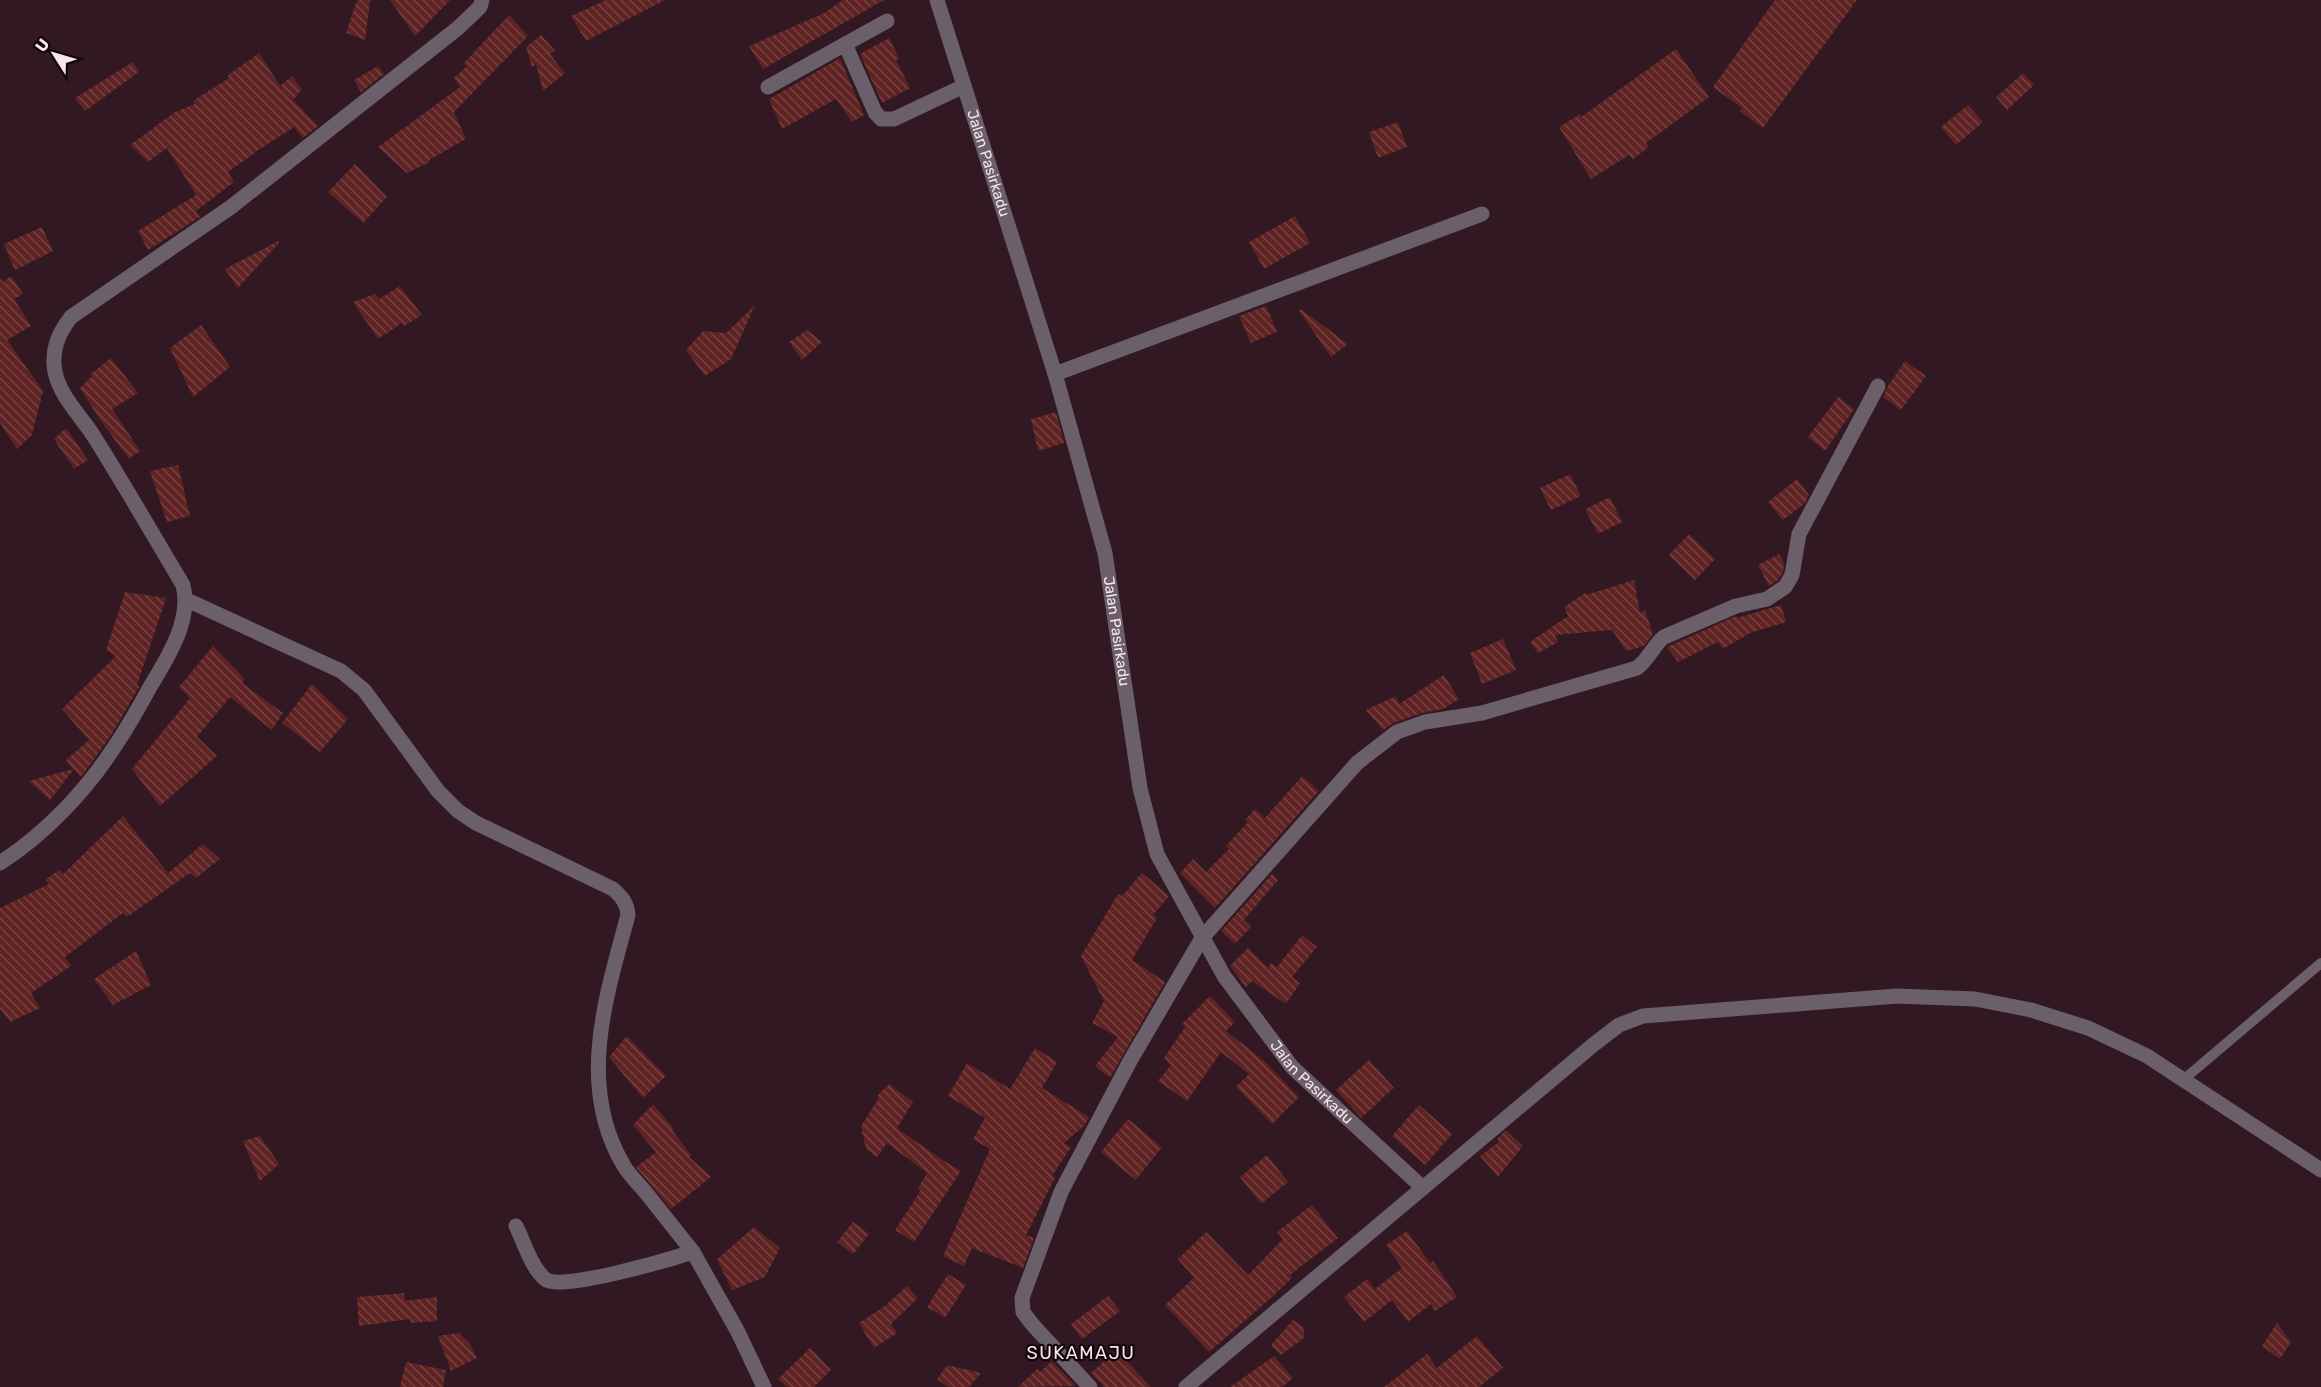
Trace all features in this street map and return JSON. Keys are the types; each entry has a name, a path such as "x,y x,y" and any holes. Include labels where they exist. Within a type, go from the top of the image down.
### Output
{"street":[{"path":"0,863 52,822 90,780 115,747 171,650 187,600 183,585 93,435 64,395 55,373 54,349 60,331 71,317 231,207 458,28 480,7 483,0"},
{"name":"Jalan Pasirkadu","path":"937,0 1055,374 1105,553 1140,788 1157,854 1224,975 1292,1068 1423,1188"},
{"path":"768,87 887,21"},
{"path":"845,44 875,111 881,119 894,119 964,86"},
{"path":"1055,374 1482,214"},
{"path":"1090,1387 1032,1324 1023,1312 1022,1298 1061,1192 1130,1061 1202,938 1357,763 1397,732 1425,722 1482,713 1521,703 1637,668 1646,661 1664,637 1736,606 1756,603 1780,592 1792,575 1798,534 1878,386"},
{"path":"187,600 341,671 364,690 438,790 458,811 476,823 613,889 621,896 627,905 628,915 599,1033 601,1102 608,1130 624,1166 693,1252 738,1332 764,1387"},
{"path":"1186,1387 1593,1045 1619,1025 1642,1016 1897,996 1975,999 2031,1010 2088,1028 2147,1056 2321,1170"},
{"path":"516,1226 536,1267 544,1278 557,1283 633,1270 693,1252"}],"lane":[{"path":"2183,1080 2321,963"}],"building":[{"path":"357,0 370,0 365,40 346,33"},
{"path":"390,0 450,0 415,36"},
{"path":"606,0 665,0 586,41 571,16"},
{"path":"843,0 884,0 763,69 749,46 824,13"},
{"path":"1775,0 1857,0 1763,128 1740,111 1742,108 1713,87"},
{"path":"509,15 528,36 454,112 466,139 429,160 430,162 407,173 378,147 460,87 454,78 467,66 464,63"},
{"path":"541,35 555,51 550,54 565,73 543,91 536,64 532,67 526,47"},
{"path":"889,38 899,58 896,60 910,88 882,103 860,54"},
{"path":"1676,49 1709,97 1646,143 1649,147 1633,159 1629,155 1591,179 1559,127 1580,114 1581,117"},
{"path":"259,53 280,86 292,76 302,89 293,100 318,126 303,138 294,127 228,172 234,182 196,211 200,217 148,250 138,231 196,195 167,148 148,162 130,145 175,112 195,104 193,101 229,78 228,75"},
{"path":"840,58 864,115 852,122 836,99 782,129 769,99"},
{"path":"133,62 139,72 85,111 75,98"},
{"path":"378,66 384,74 361,92 354,80"},
{"path":"2023,73 2034,85 2007,110 1996,97"},
{"path":"1968,105 1983,122 1956,145 1941,127"},
{"path":"1398,122 1407,147 1378,158 1369,132"},
{"path":"355,164 387,197 363,223 328,192"},
{"path":"1295,216 1310,243 1264,269 1249,242"},
{"path":"42,227 53,251 15,270 4,244"},
{"path":"278,241 279,243 238,288 225,269"},
{"path":"11,276 23,294 14,299 31,326 7,340 43,391 32,435 17,449 0,423 0,278 3,282"},
{"path":"400,286 422,315 404,326 402,323 378,339 353,302 375,294 379,299"},
{"path":"755,305 731,359 705,376 686,350 703,331 726,333"},
{"path":"1266,306 1277,332 1251,343 1239,316"},
{"path":"1301,309 1348,344 1331,357 1299,311"},
{"path":"201,325 230,367 193,397 170,348"},
{"path":"807,330 822,342 802,360 789,342"},
{"path":"111,358 138,393 112,409 140,451 129,459 80,388 92,376 91,374"},
{"path":"1905,361 1926,376 1901,410 1883,397"},
{"path":"1838,397 1854,409 1825,451 1808,437"},
{"path":"1056,412 1064,443 1038,451 1031,419"},
{"path":"66,428 88,460 74,469 54,439"},
{"path":"178,465 190,516 167,522 150,471"},
{"path":"1570,474 1581,496 1551,510 1540,488"},
{"path":"1797,479 1809,495 1805,503 1783,520 1768,502"},
{"path":"1610,497 1622,522 1598,534 1585,509"},
{"path":"1689,534 1715,559 1695,580 1669,555"},
{"path":"1779,554 1784,563 1783,572 1778,580 1769,586 1758,565"},
{"path":"1634,580 1640,613 1645,610 1653,634 1644,646 1626,651 1612,630 1555,635 1558,642 1538,653 1530,642 1568,616 1564,607 1585,593 1586,595"},
{"path":"125,592 166,598 137,685 139,687 112,734 84,773 80,777 74,769 50,800 29,781 73,769 66,760 89,740 62,709 116,656 106,650"},
{"path":"1781,605 1786,622 1750,633 1723,649 1718,642 1678,662 1667,647 1736,616 1737,618"},
{"path":"1503,639 1516,670 1482,684 1470,653"},
{"path":"213,646 245,679 242,683 283,713 272,730 230,697 197,737 217,756 160,806 132,769 190,698 179,687"},
{"path":"1444,675 1459,699 1443,709 1422,713 1393,723 1383,730 1366,710 1396,696 1399,704"},
{"path":"312,684 348,719 320,752 282,723"},
{"path":"1302,776 1319,791 1215,908 1180,873 1193,859 1206,872 1229,849 1226,846 1248,822 1245,820 1255,809 1265,818"},
{"path":"123,816 168,873 203,844 220,859 196,878 190,873 127,917 123,913 65,957 71,966 31,993 40,1008 10,1022 0,1009 0,908 49,884 45,880 59,870 63,874"},
{"path":"1142,873 1169,896 1153,915 1157,918 1132,960 1165,982 1110,1078 1095,1066 1118,1037 1092,1023 1104,1001 1081,956 1118,894 1122,896"},
{"path":"1272,874 1278,880 1244,920 1251,927 1235,944 1221,931"},
{"path":"1302,935 1317,947 1292,977 1300,983 1286,1004 1252,981 1246,987 1230,966 1248,948 1268,968 1271,963 1277,967"},
{"path":"136,951 151,985 113,1005 94,979"},
{"path":"1210,996 1235,1022 1226,1031 1263,1060 1299,1097 1272,1124 1236,1087 1249,1074 1221,1052 1187,1101 1158,1081 1171,1065 1164,1058 1185,1027 1182,1024"},
{"path":"627,1036 666,1076 643,1098 609,1057"},
{"path":"1035,1048 1057,1062 1042,1088 1089,1117 1085,1125 1064,1143 1071,1147 1052,1176 1055,1178 1026,1235 1034,1238 1023,1268 972,1248 964,1266 943,1256 990,1149 973,1139 985,1118 948,1096 967,1063 1010,1089"},
{"path":"1369,1060 1394,1088 1361,1118 1336,1090"},
{"path":"889,1084 913,1102 897,1128 961,1171 914,1242 895,1230 921,1190 918,1188 927,1173 887,1143 877,1157 866,1149 861,1126 879,1098 877,1096"},
{"path":"653,1104 674,1129 672,1130 691,1155 689,1157 711,1177 671,1209 636,1167 656,1152 633,1125"},
{"path":"1419,1105 1452,1134 1425,1165 1392,1136"},
{"path":"1128,1119 1162,1147 1136,1180 1101,1152"},
{"path":"1506,1130 1523,1146 1498,1177 1480,1156 1499,1142 1497,1139"},
{"path":"260,1136 279,1164 260,1181 243,1141"},
{"path":"1267,1155 1288,1182 1261,1204 1240,1177"},
{"path":"1312,1205 1338,1238 1290,1275 1292,1278 1209,1352 1165,1305 1194,1278 1178,1259 1206,1232 1248,1275 1283,1239 1277,1232"},
{"path":"853,1222 869,1234 853,1254 837,1242"},
{"path":"754,1227 780,1248 765,1277 732,1290 717,1259"},
{"path":"1407,1231 1430,1263 1433,1261 1457,1297 1435,1311 1431,1304 1408,1322 1392,1300 1364,1322 1344,1297 1367,1279 1375,1289 1402,1268 1386,1245"},
{"path":"948,1274 966,1285 945,1318 927,1307"},
{"path":"907,1286 918,1298 891,1324 897,1333 874,1348 859,1323 885,1306"},
{"path":"404,1293 405,1301 437,1297 437,1321 411,1323 410,1319 359,1326 357,1297"},
{"path":"1108,1296 1120,1311 1082,1339 1071,1324"},
{"path":"1293,1320 1303,1327 1305,1337 1281,1355 1271,1345"},
{"path":"2277,1323 2291,1342 2280,1359 2262,1346"},
{"path":"459,1333 470,1344 477,1358 451,1371 438,1336"},
{"path":"1477,1336 1503,1368 1479,1387 1384,1387 1427,1354 1437,1368"},
{"path":"810,1348 831,1370 814,1387 787,1387 778,1379"},
{"path":"1116,1350 1151,1387 1104,1387 1091,1373"},
{"path":"1274,1356 1293,1378 1282,1387 1230,1387"},
{"path":"1052,1361 1076,1386 1018,1387 1037,1369 1040,1372"},
{"path":"406,1362 446,1370 443,1387 400,1387"},
{"path":"947,1365 981,1373 969,1387 948,1387 937,1379"}],"district":[{"name":"SUKAMAJU","path":"1081,1353"}]}
